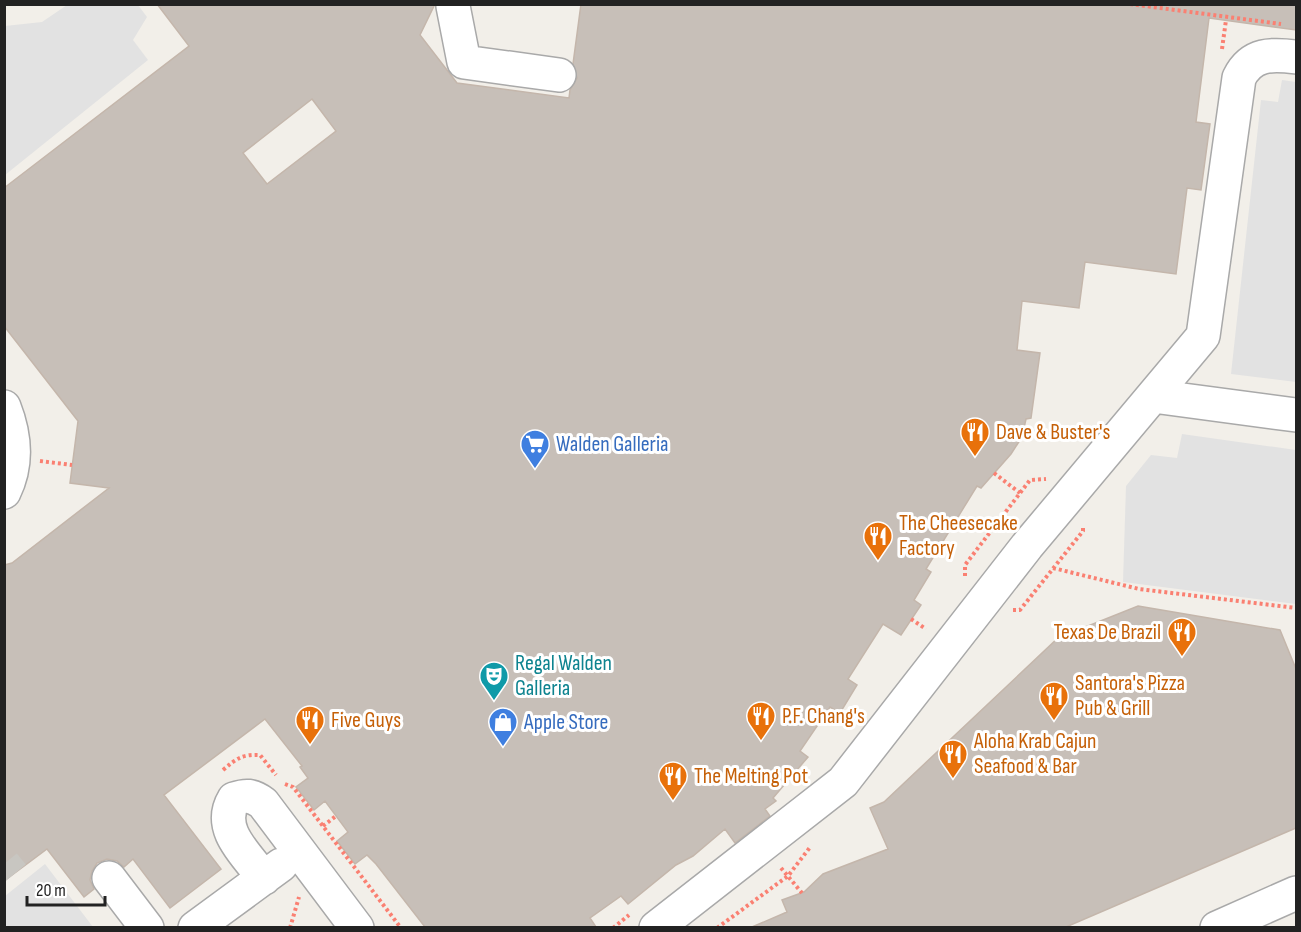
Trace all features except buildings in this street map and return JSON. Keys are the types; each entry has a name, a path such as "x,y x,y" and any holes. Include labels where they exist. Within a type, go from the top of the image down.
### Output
{"street":[{"path":"447,6 464,62 559,75"},
{"path":"644,921 843,782 1027,546 1203,336 1239,78 1244,67 1263,56 1296,57"},
{"path":"1154,396 1296,415"},
{"path":"4,406 14,436 12,475 4,492"},
{"path":"264,878 241,848 227,822 229,807 234,799 254,796 263,803 357,927"},
{"path":"195,927 299,852"},
{"path":"110,878 147,927"},
{"path":"1217,927 1296,893"}],"path":[{"path":"1130,4 1285,24"},
{"path":"35,460 72,465"},
{"path":"994,473 1020,493"},
{"path":"959,586 965,578 965,566 1030,480 1053,478"},
{"path":"1053,568 1139,588 1296,608"},
{"path":"920,639 933,621"},
{"path":"323,826 336,816"},
{"path":"777,864 802,893"},
{"path":"290,927 300,893"},
{"path":"613,927 644,921"}],"shaded area":[{"path":"67,5 138,5 147,17 133,40 148,60 5,175 5,26 42,22"},
{"path":"1282,80 1296,82 1296,382 1231,374 1261,100 1278,102"},
{"path":"1182,434 1296,450 1296,604 1123,582 1126,486 1151,455 1177,458"},
{"path":"45,864 93,927 5,927 5,896"}],"tunnel":[{"path":"4,864 13,875"}],"place":[{"name":"Dave & Buster's","path":"975,458"},
{"name":"Walden Galleria","path":"535,470"},
{"name":"The Cheesecake Factory","path":"878,562"},
{"name":"Texas De Brazil","path":"1182,658"},
{"name":"Regal Walden Galleria","path":"494,702"},
{"name":"Santora's Pizza Pub & Grill","path":"1054,722"},
{"name":"P.F. Chang's","path":"761,742"},
{"name":"Five Guys","path":"310,746"},
{"name":"Apple Store","path":"503,748"},
{"name":"Aloha Krab Cajun Seafood & Bar","path":"953,780"},
{"name":"The Melting Pot","path":"673,802"}]}
